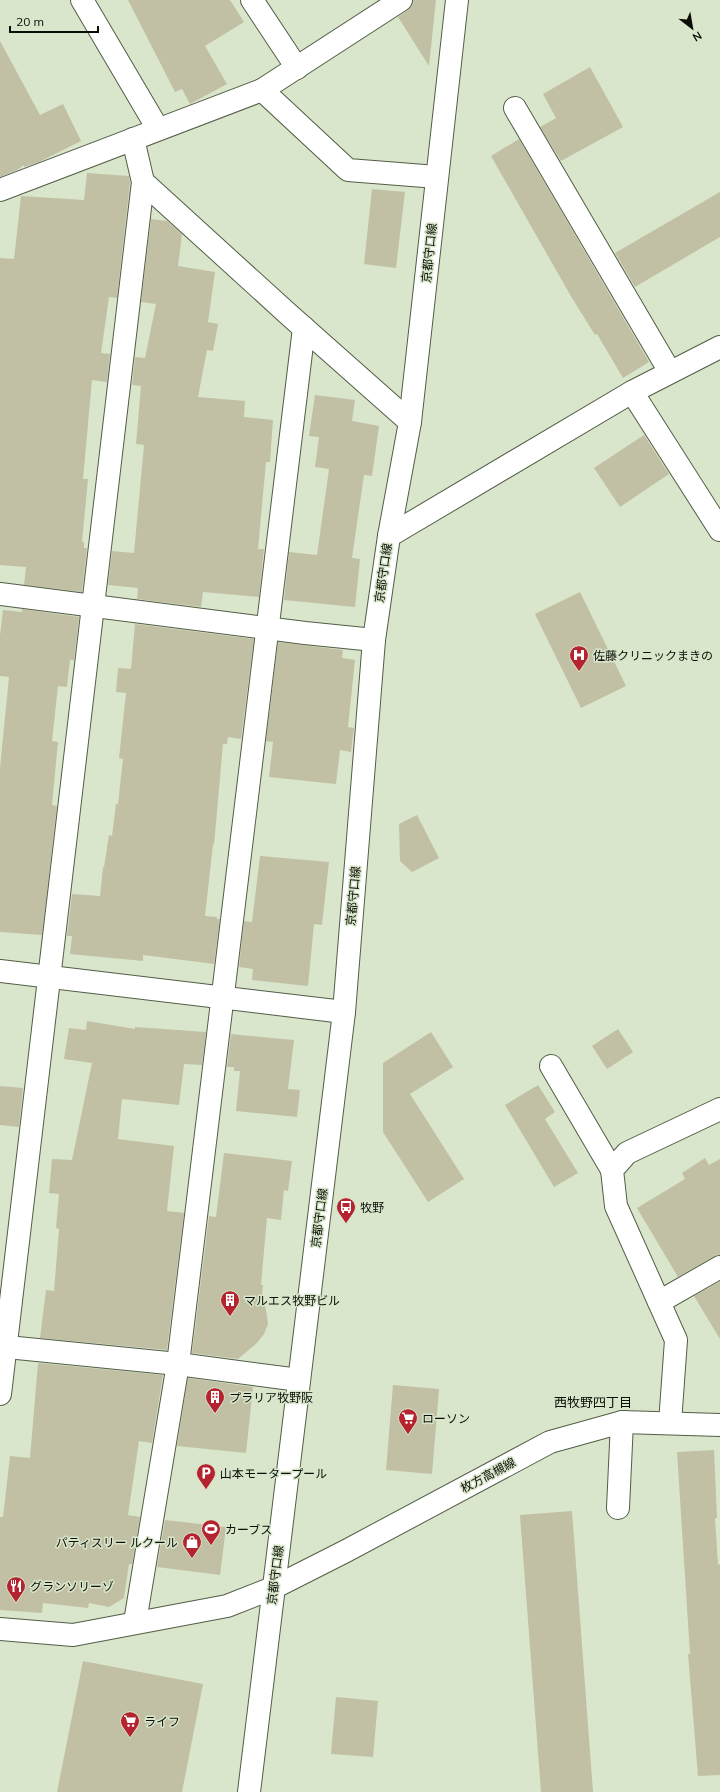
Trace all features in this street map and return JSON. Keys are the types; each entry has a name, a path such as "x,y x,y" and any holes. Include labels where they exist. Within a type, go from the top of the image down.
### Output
{"street":[{"path":"82,0 158,129"},
{"path":"252,0 297,68"},
{"path":"0,190 262,90 402,0"},
{"name":"京都守口線","path":"249,1792 344,1012 374,640 388,536 410,422 457,0"},
{"path":"262,90 348,170 437,177"},
{"path":"514,108 670,372"},
{"path":"0,1394 3,1348 50,977 143,182 133,139"},
{"path":"143,182 410,422"},
{"path":"135,1622 178,1364 304,328"},
{"path":"388,536 632,392 720,347"},
{"path":"632,392 720,530"},
{"path":"0,594 94,607 374,640"},
{"path":"0,971 344,1012"},
{"path":"551,1066 612,1170 616,1206 676,1340 670,1423"},
{"path":"612,1170 627,1153 720,1109"},
{"path":"659,1302 720,1267"},
{"path":"3,1348 178,1364 299,1380"},
{"path":"618,1508 622,1422"},
{"name":"枚方高槻線","path":"0,1629 73,1635 135,1622 228,1606 273,1588 353,1548 550,1442 622,1422 720,1425"}],"building":[{"path":"128,0 230,0 244,22 205,46 227,84 190,104 182,89 175,92"},
{"path":"413,0 436,0 429,66 398,17 412,6"},
{"path":"0,41 40,115 63,104 81,141 37,163 24,167 24,165 17,170 0,177"},
{"path":"590,67 623,127 561,161 540,127 556,118 543,94"},
{"path":"519,139 649,362 623,378 597,334 595,335 572,298 491,156"},
{"path":"87,173 129,176 130,183 117,298 109,297 101,353 110,354 107,382 92,380 83,479 88,479 82,542 84,542 84,548 87,548 82,592 24,585 26,567 0,565 0,258 14,259 21,196 84,200"},
{"path":"372,189 405,192 396,268 364,264"},
{"path":"720,192 720,237 635,287 615,253"},
{"path":"151,219 167,221 182,234 178,266 215,272 208,322 218,324 213,351 207,350 198,397 245,401 244,417 273,420 270,462 266,462 258,549 264,549 259,597 203,592 201,607 137,599 138,588 108,585 112,551 134,553 144,445 136,444 141,386 132,385 135,357 145,358 156,304 141,302"},
{"path":"315,395 355,400 352,421 379,426 372,476 364,475 352,558 360,559 355,607 284,600 289,552 317,555 329,469 315,467 319,437 309,436"},
{"path":"644,435 669,474 620,507 594,468"},
{"path":"580,592 626,686 581,708 535,614"},
{"path":"22,609 79,617 74,660 70,660 67,687 58,686 52,741 58,742 52,805 57,806 42,935 0,932 0,768 9,677 0,676 0,635 3,610 22,612"},
{"path":"135,624 254,639 241,739 228,737 227,744 223,744 214,845 213,844 205,916 217,917 217,919 220,919 214,964 143,955 143,961 70,954 72,936 67,936 72,894 100,896 103,867 109,835 112,836 116,804 118,804 123,759 119,758 126,693 116,692 118,668 131,669"},
{"path":"278,642 343,650 342,658 355,660 348,727 354,728 351,752 340,750 336,784 269,777 273,742 266,741"},
{"path":"417,815 439,858 412,872 400,861 399,824"},
{"path":"260,856 329,862 322,925 314,924 308,986 252,980 253,969 239,967 244,921 252,922"},
{"path":"87,1021 135,1029 135,1027 206,1032 202,1065 184,1064 179,1105 122,1099 118,1139 174,1146 167,1211 184,1213 167,1350 40,1338 46,1290 54,1291 59,1229 56,1228 59,1194 49,1193 52,1159 72,1160 92,1063 64,1059 69,1028 86,1030"},
{"path":"618,1029 633,1052 607,1069 592,1046"},
{"path":"431,1032 453,1067 410,1094 464,1179 428,1202 383,1132 383,1063"},
{"path":"231,1034 294,1040 288,1089 300,1090 297,1117 236,1111 240,1071 234,1071 234,1067 227,1067"},
{"path":"538,1085 555,1112 545,1119 578,1173 554,1187 505,1105"},
{"path":"0,1086 23,1088 19,1127 0,1125"},
{"path":"224,1153 292,1161 288,1191 284,1190 281,1220 267,1218 261,1285 263,1285 262,1295 268,1324 264,1334 257,1343 238,1359 192,1353 209,1216 216,1217"},
{"path":"705,1158 709,1165 720,1159 720,1255 714,1256 678,1277 637,1208 685,1179 682,1173"},
{"path":"720,1281 720,1339 694,1296"},
{"path":"38,1363 163,1375 152,1443 139,1441 128,1515 140,1517 132,1564 129,1564 124,1598 109,1607 89,1603 88,1608 43,1603 42,1613 0,1610 0,1517 3,1517 10,1456 30,1458"},
{"name":"プラリア牧野阪","path":"188,1378 253,1387 246,1453 177,1446"},
{"path":"393,1385 439,1389 432,1474 386,1470"},
{"path":"714,1450 717,1518 715,1518 718,1565 720,1564 720,1775 698,1776 688,1654 690,1654 677,1452"},
{"path":"572,1511 593,1792 541,1792 520,1515"},
{"path":"165,1520 226,1527 220,1575 157,1567"},
{"name":"ライフ","path":"83,1661 203,1684 182,1792 57,1792"},
{"path":"336,1697 378,1701 373,1757 331,1754"}],"place":[{"name":"佐藤クリニックまきの","path":"579,672"},
{"name":"牧野","path":"346,1224"},
{"name":"マルエス牧野ビル","path":"230,1317"},
{"name":"プラリア牧野阪","path":"215,1414"},
{"name":"ローソン","path":"408,1435"},
{"name":"山本モータープール","path":"206,1490"},
{"name":"カーブス","path":"211,1546"},
{"name":"パティスリー ルクール","path":"192,1559"},
{"name":"グランソリーゾ","path":"16,1603"},
{"name":"ライフ","path":"130,1738"}],"district":[{"name":"西牧野四丁目","path":"593,1402"}]}
